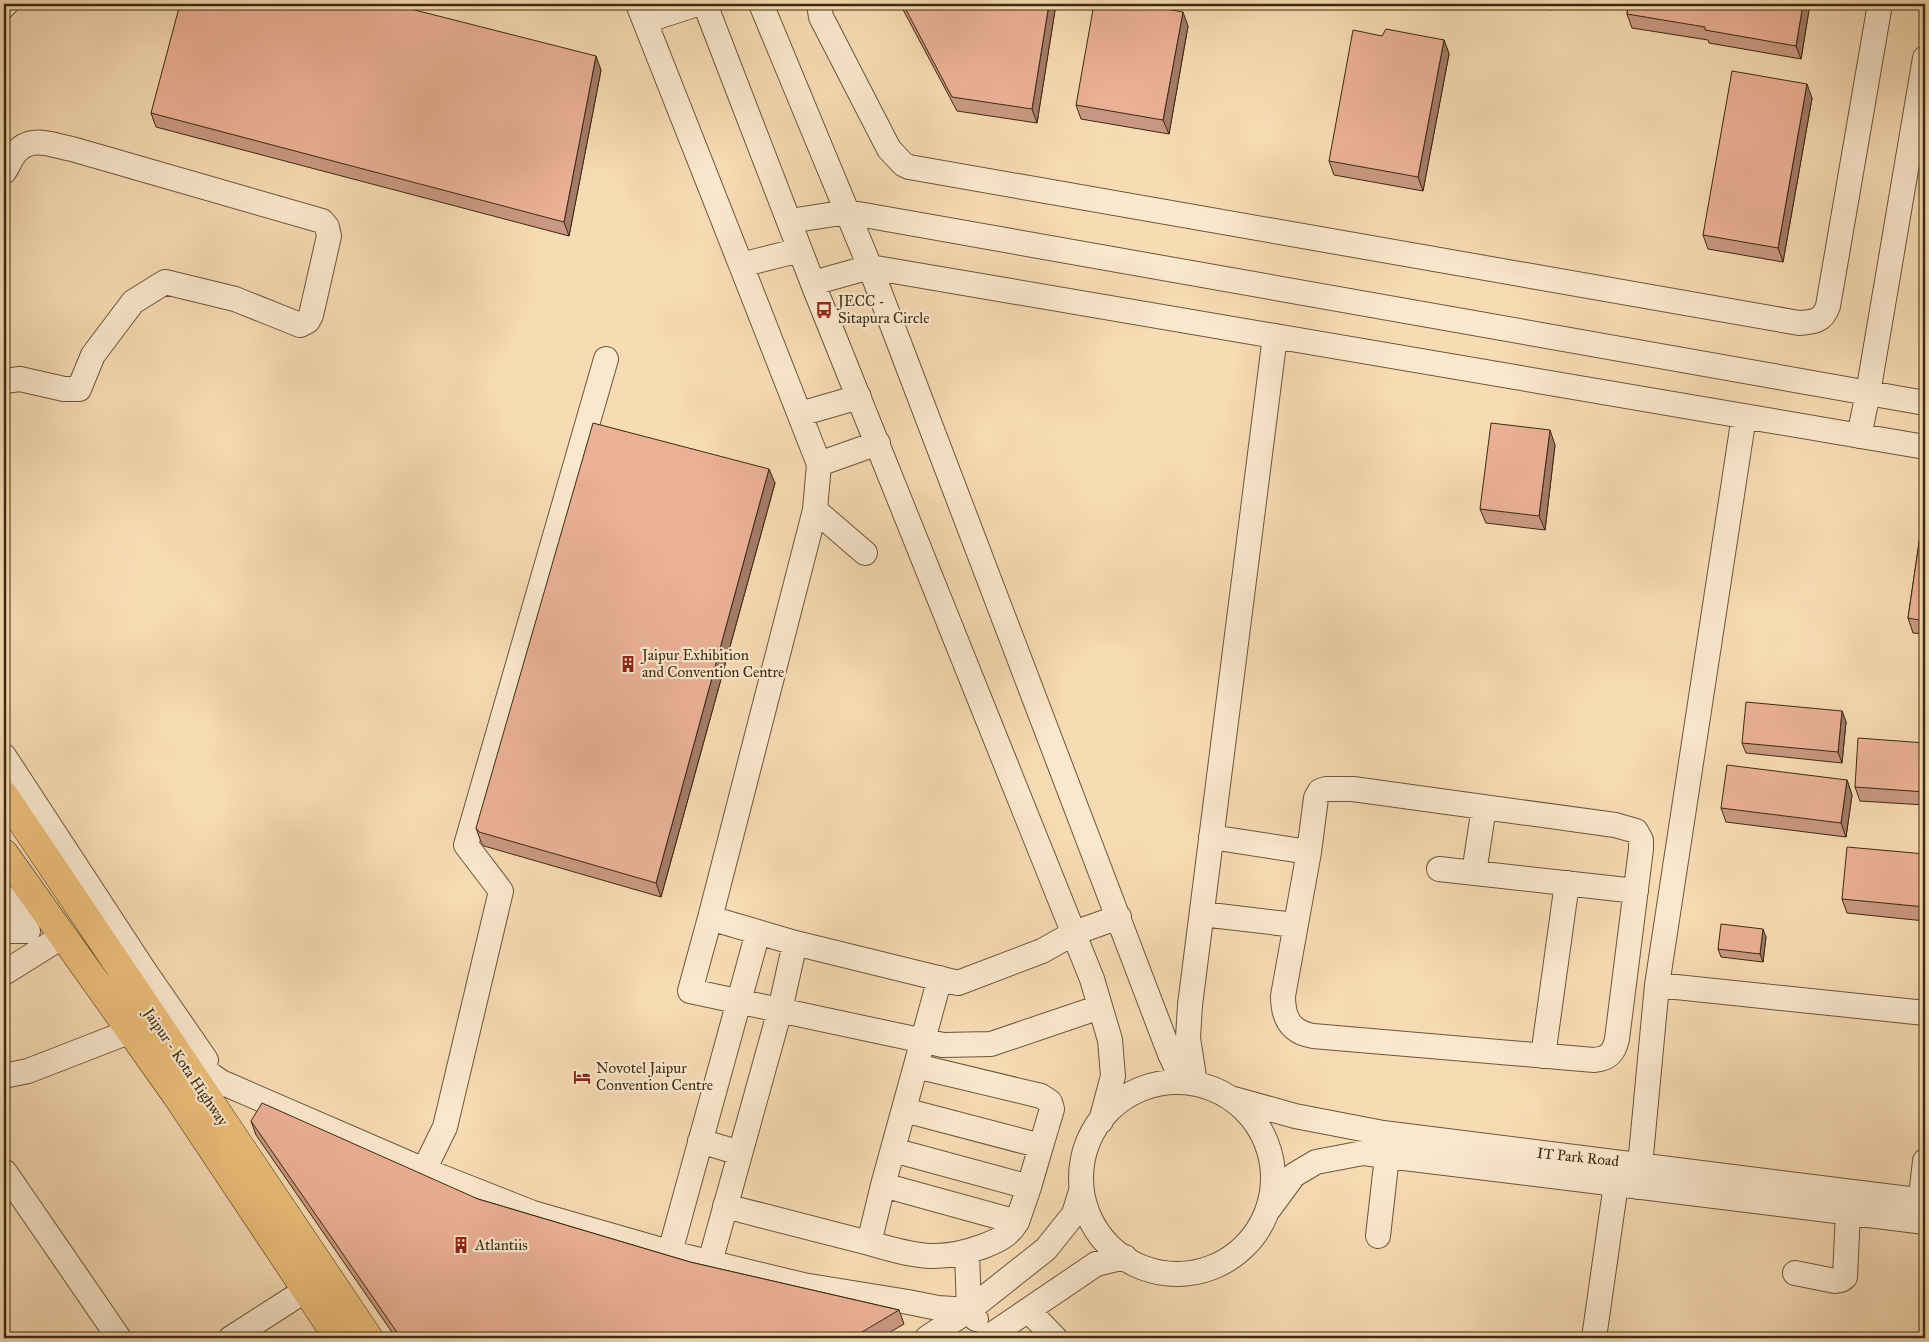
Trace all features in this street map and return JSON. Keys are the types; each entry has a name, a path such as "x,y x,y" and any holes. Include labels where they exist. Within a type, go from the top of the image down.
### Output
{"highway":[{"name":"Jaipur - Kota Highway","path":"4,795 369,1338"},
{"name":"Jaipur - Kota Highway","path":"4,853 176,1095 338,1338"}],"street":[{"path":"696,4 642,12 820,464 815,510 690,991 943,1045 991,1044 1100,1007"},
{"path":"705,4 800,250 1092,979 1110,1040 1113,1076 1101,1121"},
{"path":"761,4 870,267 1170,1054 1189,1082"},
{"path":"819,4 821,17 889,149 908,167 1799,323 1820,319 1825,315 1828,306 1880,4"},
{"path":"1859,436 1925,58"},
{"path":"4,172 14,155 23,145 34,141 72,149 322,221 327,227 329,236 311,315 308,321 300,325 235,299 165,282 133,302 92,355 80,389 64,389 20,378 4,381"},
{"path":"790,220 847,212 1925,403"},
{"path":"741,265 800,250"},
{"path":"813,282 870,267 1925,447"},
{"path":"1189,1082 1188,1038 1190,1005 1275,336"},
{"path":"424,1170 445,1127 502,891 466,845 606,359"},
{"path":"800,414 859,396"},
{"path":"1594,1338 1632,1179 1657,984 1744,416"},
{"path":"820,464 878,443"},
{"path":"815,510 865,553"},
{"path":"4,756 144,970 221,1082"},
{"path":"1326,789 1353,789 1615,825 1636,831 1641,840 1641,849 1617,1039 1613,1051 1606,1058 1594,1060 1313,1036 1296,1031 1283,1008 1283,996 1309,852 1316,798 1320,791 1326,789"},
{"path":"1474,873 1484,807"},
{"path":"1211,837 1309,852"},
{"path":"1439,869 1636,891"},
{"path":"1542,1056 1567,883"},
{"path":"4,897 28,931 4,931"},
{"path":"1202,914 1295,926"},
{"path":"710,918 795,943 958,982 976,977 1042,951 1074,933 1119,917"},
{"path":"670,1252 758,932"},
{"path":"4,973 63,936"},
{"path":"710,1262 780,1010 795,943"},
{"path":"869,1244 883,1185 940,978"},
{"path":"1657,984 1925,1013"},
{"path":"143,1004 194,1063 221,1082 424,1170 533,1213 670,1252 803,1285 938,1308 969,1310"},
{"path":"4,1076 28,1071 131,1031"},
{"path":"726,1206 907,1254 926,1257 940,1257 967,1252 1001,1240 1008,1235 1017,1222 1029,1187 1052,1109 1050,1102 1041,1096 916,1066"},
{"path":"926,1338 969,1310 1046,1249 1074,1214 1081,1191 1082,1158 1094,1128 1116,1103 1145,1087 1175,1081 1213,1087 1234,1100 1256,1121 1270,1149 1274,1179 1269,1210"},
{"name":"IT Park Road","path":"1234,1100 1295,1116 1632,1179 1848,1213 1922,1211"},
{"path":"904,1110 1041,1146"},
{"path":"700,1141 740,1153"},
{"path":"893,1150 1029,1187"},
{"name":"IT Park Road","path":"1081,1191 1092,1222 1111,1248 1139,1266 1171,1274 1203,1270 1232,1258 1254,1236 1269,1210 1294,1175 1316,1162 1363,1153 1632,1179 1922,1211"},
{"path":"1378,1236 1387,1156"},
{"path":"1922,1211 1925,1161"},
{"path":"5,1172 119,1338"},
{"path":"883,1185 1017,1222"},
{"path":"1795,1274 1835,1281 1845,1277 1848,1213"},
{"path":"967,1252 969,1310 988,1337 1096,1264 1125,1257"},
{"path":"231,1338 306,1290"},
{"path":"1028,1310 1055,1338"}],"building":[{"path":"180,4 391,4 596,56 564,222 151,113"},
{"path":"903,4 1049,4 1032,109 952,97"},
{"path":"1094,4 1139,4 1183,12 1163,120 1076,105"},
{"path":"1628,4 1803,4 1796,46 1705,30 1705,27 1627,14"},
{"path":"1386,29 1444,40 1418,177 1329,161 1353,30 1382,36"},
{"path":"1732,71 1807,84 1778,248 1703,235"},
{"name":"Jaipur Exhibition and Convention Centre","path":"593,423 769,469 656,883 479,832 476,828"},
{"path":"1491,423 1550,430 1539,516 1480,509"},
{"path":"1925,502 1925,621 1908,618"},
{"path":"1746,702 1842,711 1838,752 1742,743"},
{"path":"1858,738 1925,743 1925,792 1855,787"},
{"path":"1727,765 1847,780 1841,823 1721,808"},
{"path":"1847,847 1925,854 1925,907 1842,899"},
{"path":"1721,924 1763,929 1760,954 1718,949"},
{"name":"Atlantiis","path":"262,1103 478,1199 690,1262 899,1310 852,1338 401,1338 251,1121"}],"place":[{"name":"JECC - Sitapura Circle","path":"824,310"},
{"name":"Jaipur Exhibition and Convention Centre","path":"628,664"},
{"name":"Novotel Jaipur Convention Centre","path":"582,1077"},
{"name":"Atlantiis","path":"461,1245"}]}
